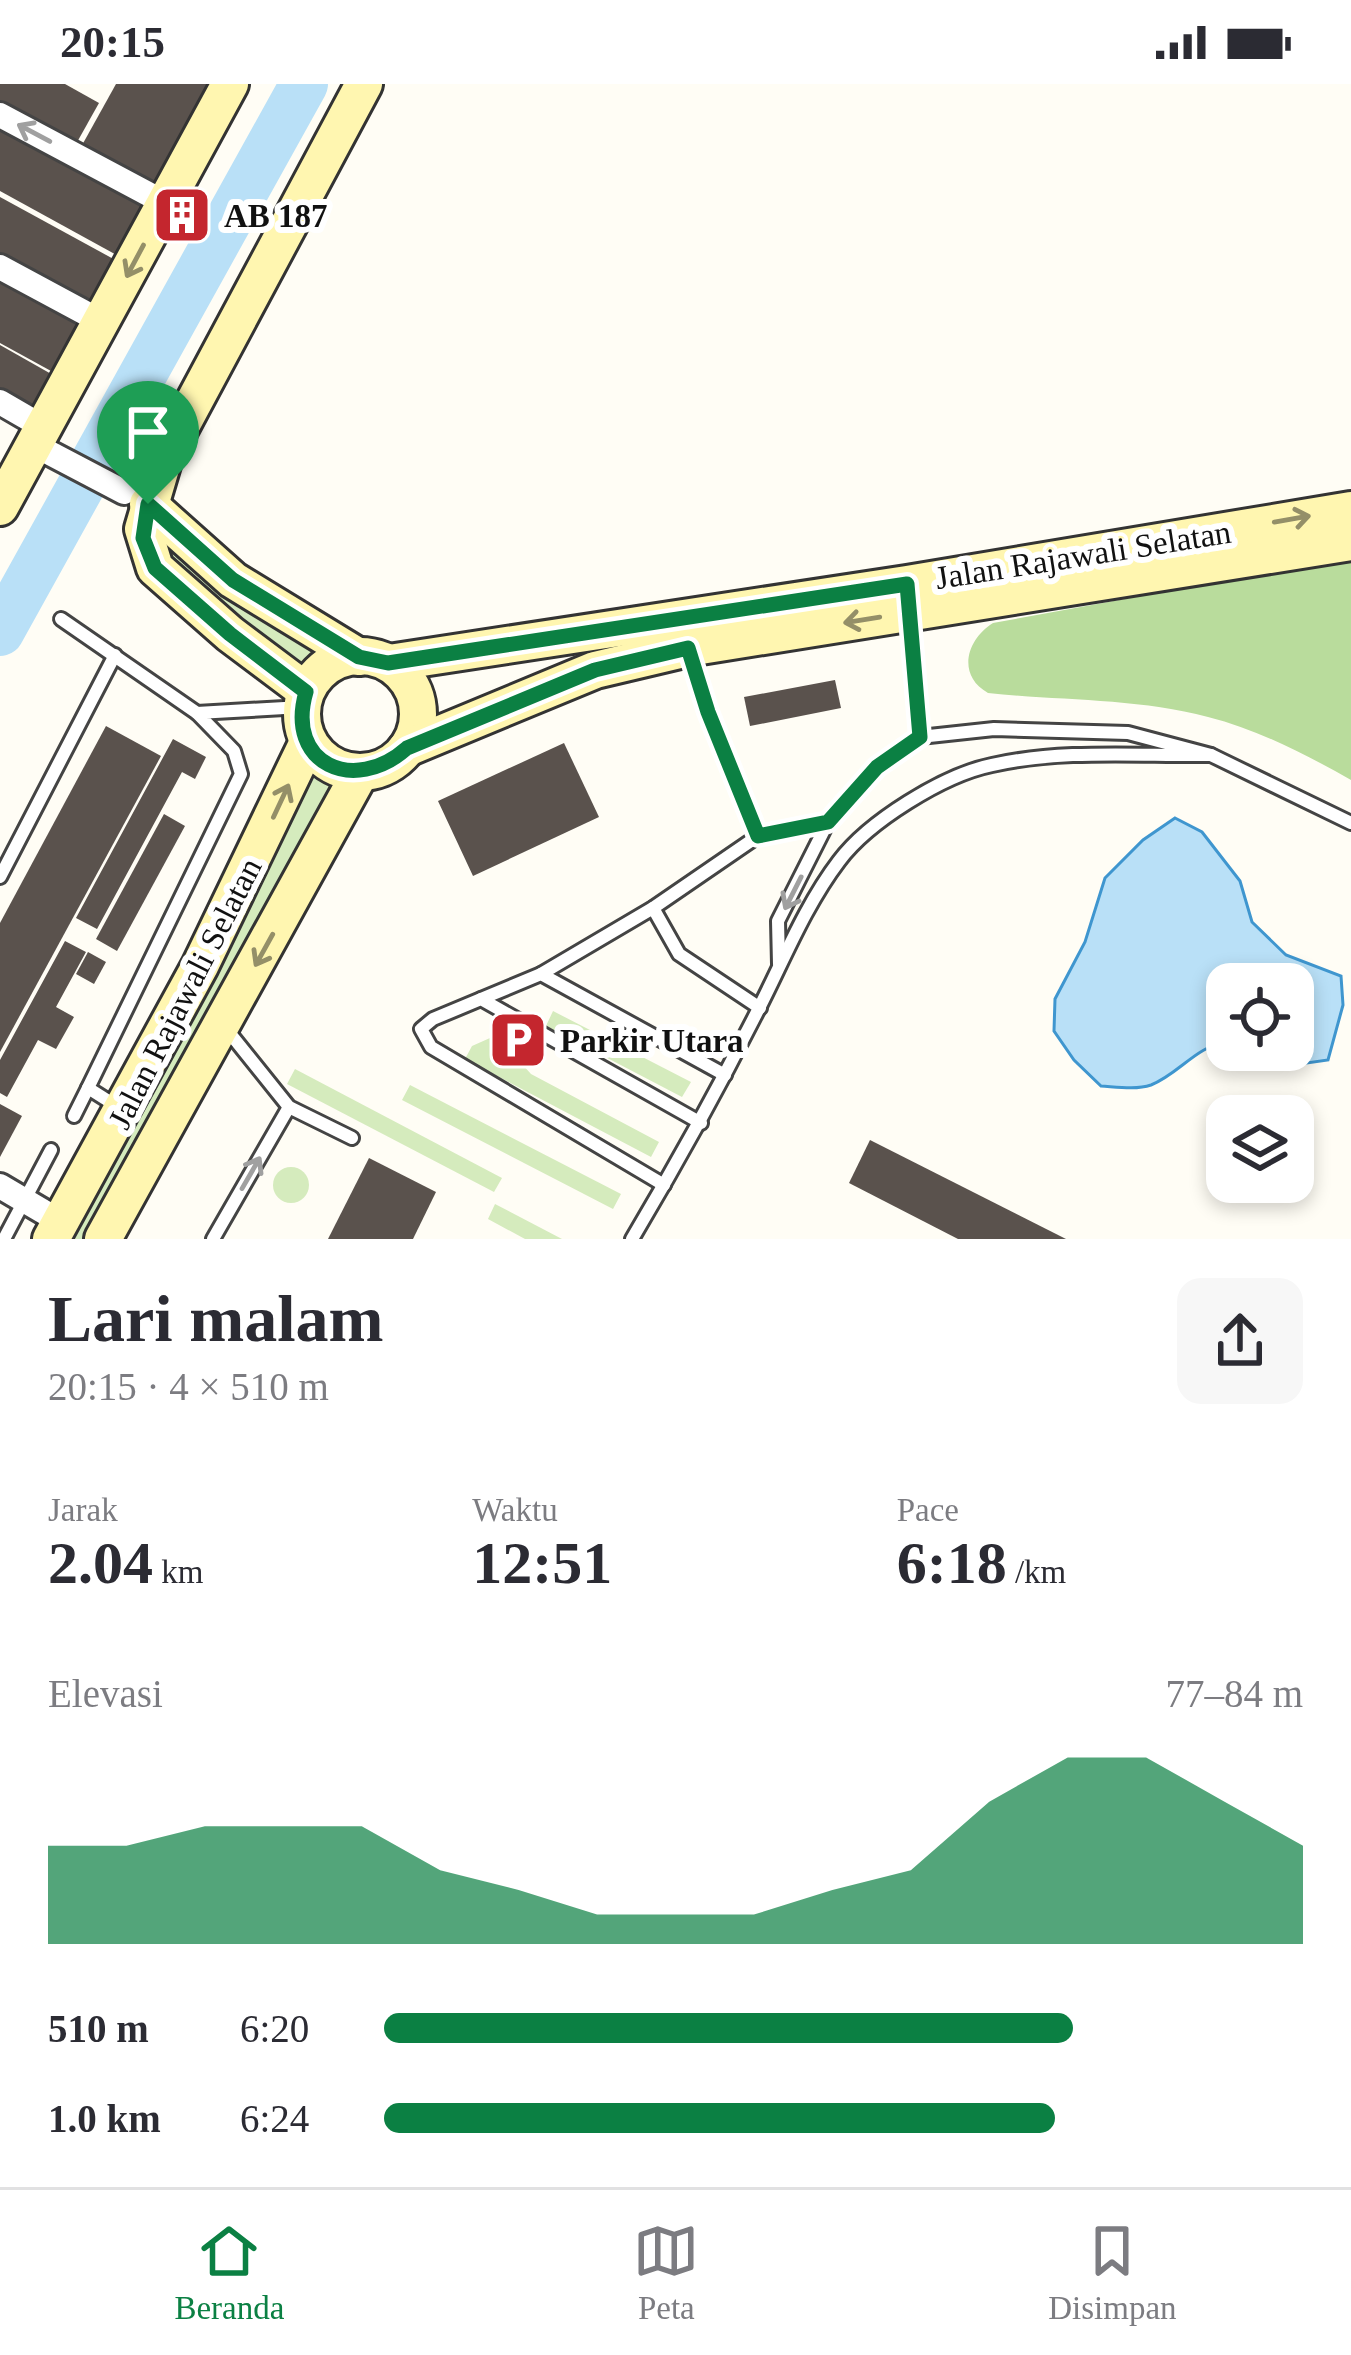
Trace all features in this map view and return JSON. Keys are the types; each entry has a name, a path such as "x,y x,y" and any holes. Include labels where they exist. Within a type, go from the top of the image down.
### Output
{"main road":[{"path":"0,507 46,443 102,322 230,84"},
{"path":"129,494 164,458 364,84"},
{"path":"129,494 187,537 233,580 404,675 415,692 419,711 407,748 390,763 360,773 339,770 321,759 305,713 155,568 129,494"},
{"name":"Jalan Rajawali Selatan","path":"407,748 595,670 909,598 1351,509"},
{"path":"155,568 187,537"},
{"name":"Jalan Rajawali Selatan","path":"374,660 1351,542"},
{"path":"305,713 326,668 374,660"},
{"name":"Jalan Rajawali Selatan","path":"56,1230 210,946 305,713"},
{"name":"Jalan Rajawali Selatan","path":"103,1239 360,773"}],"street":[{"path":"0,116 167,204"},
{"path":"0,267 102,322"},
{"path":"0,402 46,443 129,494"},
{"path":"0,1186 26,1199 56,1230"}],"lane":[{"path":"909,598 920,737"},
{"path":"61,619 197,713 234,751 241,775 74,1115"},
{"path":"688,648 758,836"},
{"path":"0,877 115,656"},
{"path":"197,713 305,713"},
{"path":"779,968 778,921 828,822 877,767 920,737 994,729 1128,733 1211,755 1351,823"},
{"path":"632,1239 701,1123 839,861 860,837 929,790 987,765 1047,756 1211,755"},
{"path":"664,1185 430,1047 422,1029 433,1019 541,974 653,908 758,836 828,822"},
{"path":"653,908 679,954 760,1008"},
{"path":"541,974 725,1075"},
{"path":"481,999 701,1123"},
{"path":"223,1025 289,1107 352,1138"},
{"path":"88,1088 124,1111"},
{"path":"213,1239 289,1107"},
{"path":"4,1239 51,1150"}],"green space":[{"path":"187,537 359,657 326,668 306,691 155,568"},
{"path":"1351,558 1351,780 1227,722 1154,706 988,693 969,667 972,647 993,623"},
{"path":"311,742 326,759 346,769 104,1239 52,1239"},
{"path":"553,1011 691,1082 682,1097 546,1026"},
{"path":"499,1034 513,1039 531,1074 659,1142 651,1157 465,1059 472,1046"},
{"path":"295,1069 502,1178 494,1192 287,1084"},
{"path":"410,1085 621,1194 613,1209 402,1100"},
{"path":"291,1167 304,1172 309,1185 304,1198 291,1203 278,1198 273,1185 278,1172"},
{"path":"495,1204 562,1239 525,1239 488,1219"}],"water":[{"path":"1175,818 1202,832 1240,881 1252,922 1286,955 1307,963 1206,963 1206,1049 1145,1087 1101,1086 1074,1060 1054,1031 1055,999 1085,942 1105,878 1143,840"},
{"path":"1314,966 1341,976 1343,1005 1328,1060 1314,1062"}],"building":[{"path":"0,84 65,84 99,103 76,144 0,102"},
{"path":"116,84 213,84 155,188 81,147"},
{"path":"0,125 154,201 122,258 0,191"},
{"path":"0,197 119,262 92,310 0,260"},
{"path":"0,276 80,320 51,371 0,343"},
{"path":"0,345 53,375 33,410 0,392"},
{"path":"835,680 841,708 750,726 744,697"},
{"path":"106,726 161,756 0,1052 0,923"},
{"path":"173,739 206,757 195,779 182,772 97,929 76,918"},
{"path":"564,743 599,817 473,876 438,801"},
{"path":"164,814 185,826 117,951 96,939"},
{"path":"65,941 86,952 56,1007 74,1017 56,1049 38,1040 7,1097 0,1093 0,1060"},
{"path":"88,952 106,962 94,984 76,974"},
{"path":"0,1104 22,1116 0,1157"},
{"path":"870,1140 1066,1239 958,1239 849,1183"},
{"path":"369,1158 436,1192 413,1239 328,1239"}],"waterway":[{"path":"0,632 304,84"}],"place":[{"name":"AB 187","path":"182,215"},
{"name":"Parkir Utara","path":"518,1040"}],"route":[{"path":"148,504 233,580 359,657 388,663 907,584 920,737 877,767 828,822 758,836 688,648 595,670 407,748 390,763 360,773 339,770 321,759 308,742 302,722 306,692 198,608 155,568 143,538 148,504"}]}
